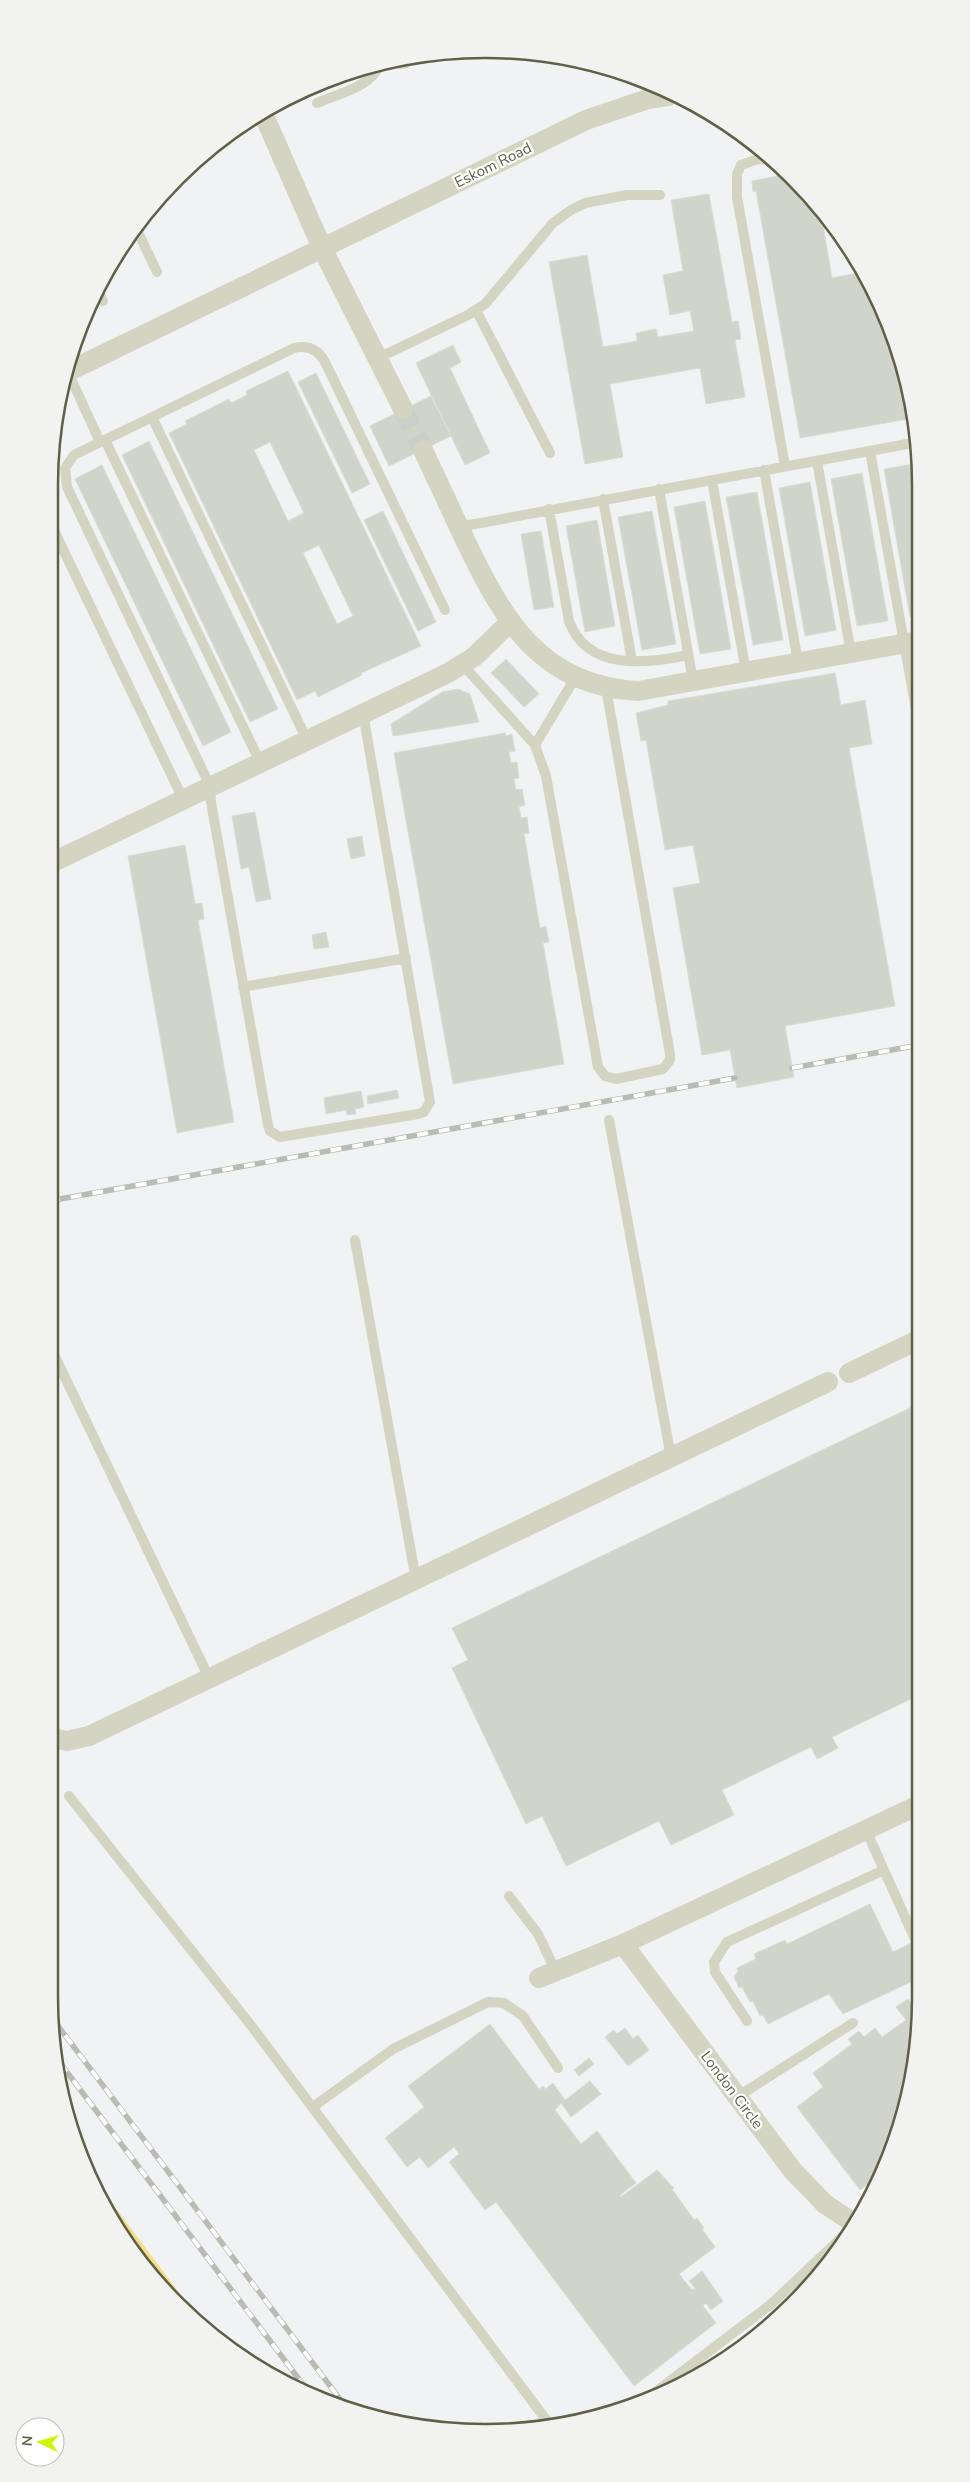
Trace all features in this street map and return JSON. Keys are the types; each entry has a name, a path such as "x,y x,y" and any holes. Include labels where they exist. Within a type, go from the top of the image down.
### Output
{"street":[{"name":"Eskom Road","path":"74,369 323,250 586,120 648,99 663,97"},
{"path":"265,119 323,250 403,410"},
{"path":"423,450 488,587 510,622 544,657 575,678 606,688 638,691 911,642"},
{"path":"58,860 463,665 510,622"},
{"path":"849,1373 912,1343"},
{"path":"58,1739 67,1741 89,1736 828,1382"},
{"path":"548,1975 623,1944 912,1808"},
{"name":"London Circle","path":"623,1944 793,2171 825,2204 849,2221"}],"lane":[{"path":"317,103 363,83 372,77 375,72"},
{"path":"761,159 742,165 737,174 737,196 785,466"},
{"path":"378,358 485,304 553,223 571,210 585,203 627,195 660,195"},
{"path":"139,235 157,272"},
{"path":"101,297 103,301"},
{"path":"476,310 550,453"},
{"path":"362,713 430,1102 424,1112 418,1114 286,1138 275,1135 270,1131 211,802 210,786 64,481 65,468 68,461 74,455 294,348 301,346 317,351 325,362 444,610"},
{"path":"70,383 102,441 260,762"},
{"path":"152,417 308,740"},
{"path":"459,527 911,443"},
{"path":"870,451 911,642"},
{"path":"817,461 851,653"},
{"path":"764,470 798,662"},
{"path":"712,480 746,672"},
{"path":"659,489 693,681"},
{"path":"603,499 632,661"},
{"path":"549,509 572,630 588,650 618,661 661,661 688,655"},
{"path":"58,539 183,799"},
{"path":"463,665 535,745 546,776 598,1067 600,1072 610,1079 663,1070 670,1060 670,1054 606,688"},
{"path":"535,745 575,678"},
{"path":"244,987 406,958"},
{"path":"609,1120 671,1457"},
{"path":"355,1240 416,1580"},
{"path":"58,1363 209,1678"},
{"path":"69,1796 253,2028 546,2420"},
{"path":"866,1830 912,1933"},
{"path":"747,2021 715,1972 714,1962 727,1942 884,1870"},
{"path":"510,1896 538,1934 548,1975"},
{"path":"313,2108 393,2049 488,2002 504,2003 523,2016 558,2068"},
{"path":"738,2097 853,2023"},
{"path":"669,2382 770,2305 832,2246"}],"building":[{"path":"779,176 823,224 832,278 856,273 880,321 890,348 898,374 907,419 800,438 756,191 753,192 752,181"},
{"path":"709,194 732,322 738,321 741,339 735,340 745,397 706,404 700,368 610,384 623,457 585,464 549,262 587,255 603,347 637,341 636,333 656,329 658,337 694,331 690,311 670,315 663,275 683,271 671,200"},
{"path":"453,345 461,362 450,368 490,453 465,465 416,363"},
{"path":"288,371 421,646 361,673 362,675 318,697 315,691 297,700 169,433 187,424 185,421 229,399 231,403 247,395 246,391","holes":["270,442 304,513 288,521 254,450","319,545 353,616 337,624 303,553"]},
{"path":"316,373 370,484 352,493 298,382"},
{"path":"431,396 451,436 389,466 370,426"},
{"path":"149,441 278,709 250,722 122,455"},
{"path":"912,464 912,617 910,617 884,469"},
{"path":"102,465 231,732 203,746 75,479"},
{"path":"862,473 888,621 857,626 831,479"},
{"path":"810,482 836,630 805,636 779,488"},
{"path":"757,492 783,640 753,645 726,497"},
{"path":"705,501 731,649 700,654 674,507"},
{"path":"383,511 436,622 418,631 364,520"},
{"path":"652,511 676,644 642,650 618,517"},
{"path":"597,520 615,626 585,632 566,526"},
{"path":"541,531 554,607 534,610 521,534"},
{"path":"506,659 539,694 524,707 491,673"},
{"path":"835,673 841,705 865,700 872,744 849,748 895,1006 785,1026 794,1077 737,1088 730,1050 702,1055 673,888 700,883 693,845 665,850 646,740 641,741 636,713 668,705 668,701"},
{"path":"458,689 470,694 479,722 393,736 391,724 442,692"},
{"path":"505,733 506,736 512,734 515,751 509,752 511,763 517,762 519,778 514,779 516,790 522,789 525,805 519,807 521,818 527,817 529,833 524,834 540,928 546,926 549,942 543,943 564,1064 453,1084 394,753"},
{"path":"255,812 271,899 256,902 249,867 241,869 232,816"},
{"path":"362,836 365,856 351,859 347,839"},
{"path":"185,845 195,904 202,903 204,919 198,920 234,1122 177,1133 128,856"},
{"path":"326,932 329,947 314,949 312,935"},
{"path":"397,1090 399,1098 368,1104 367,1096"},
{"path":"361,1091 364,1107 355,1109 356,1114 347,1115 346,1110 326,1114 324,1098"},
{"path":"912,1407 912,1698 832,1737 838,1748 817,1759 811,1747 722,1790 734,1815 671,1845 659,1821 566,1866 542,1816 526,1824 452,1668 468,1660 452,1628"},
{"path":"870,1904 893,1952 912,1942 912,1981 843,2014 829,1994 768,2024 763,2015 760,2016 753,2001 750,2002 742,1987 739,1988 734,1977 738,1971 737,1968 756,1959 754,1954 785,1940 787,1944"},
{"path":"908,1999 912,2004 912,2025 904,2080 898,2108 880,2161 870,2182 860,2190 797,2107 823,2087 813,2073 852,2044 848,2039 859,2031 864,2037 875,2028 882,2037 906,2020 896,2007"},
{"path":"490,2024 539,2089 544,2086 545,2089 553,2083 565,2100 590,2081 601,2094 571,2117 561,2103 555,2110 581,2144 597,2131 636,2183 620,2195 621,2197 657,2170 674,2188 672,2189 694,2220 697,2218 704,2228 702,2229 715,2247 679,2274 692,2290 695,2288 689,2281 702,2271 723,2301 711,2310 706,2303 703,2306 716,2323 634,2386 496,2202 485,2210 449,2162 459,2154 454,2147 428,2168 420,2157 407,2167 385,2138 424,2107 408,2086"},
{"path":"625,2028 633,2039 638,2035 649,2050 628,2066 605,2037 614,2030 617,2034"},
{"path":"589,2058 594,2064 579,2076 574,2070"}],"waterway":[{"path":"119,2218 169,2284"}],"tunnel":[{"path":"403,409 423,450"}],"railway":[{"path":"792,1068 912,1046"},
{"path":"58,1199 735,1078"},
{"path":"58,2026 340,2399"},
{"path":"64,2068 302,2383"}]}
